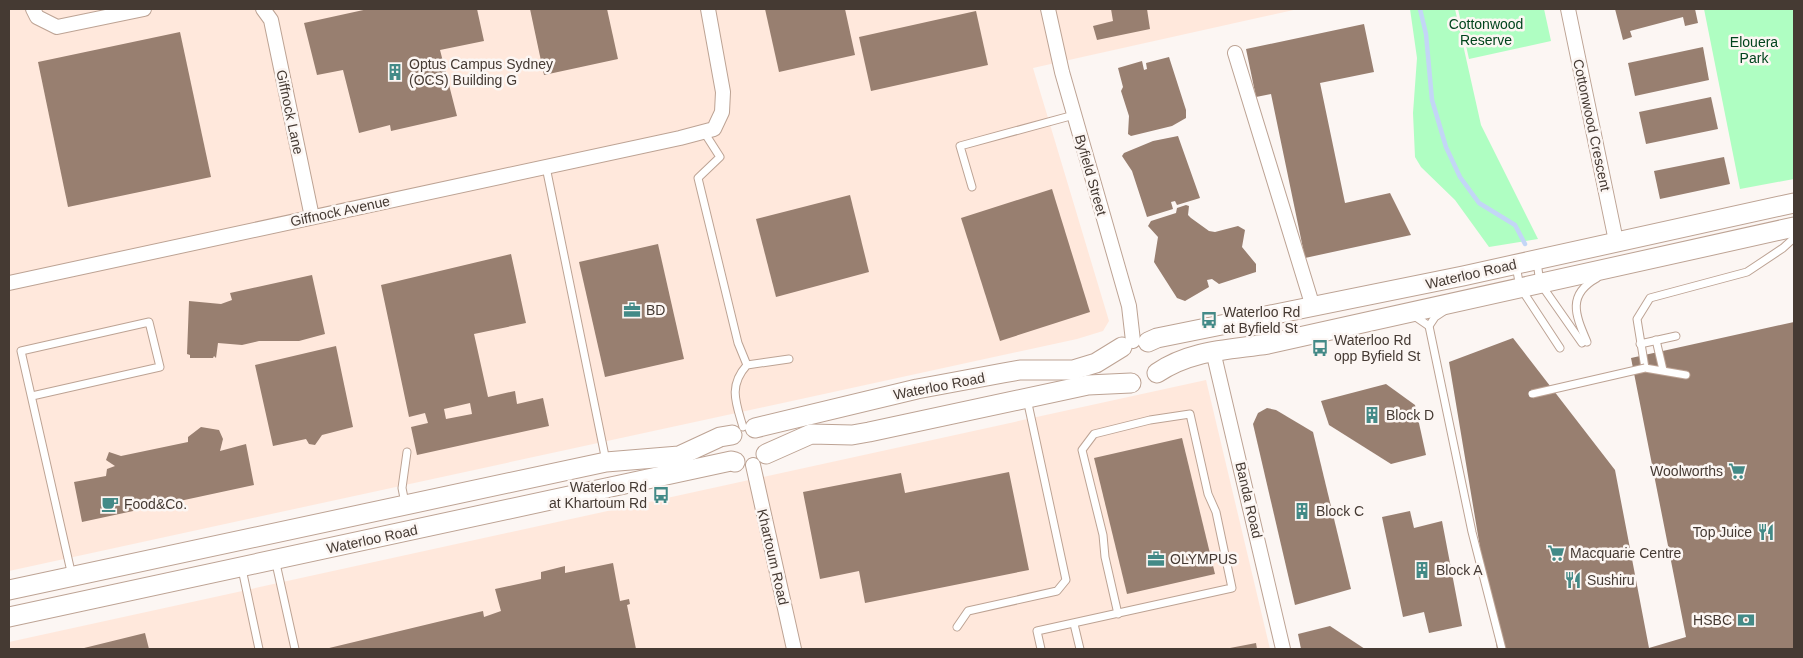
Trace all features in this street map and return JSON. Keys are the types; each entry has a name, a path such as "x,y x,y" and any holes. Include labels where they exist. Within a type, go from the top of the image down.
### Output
{"street":[{"path":"33,9 37,17 57,27 144,9"},
{"name":"Giffnock Lane","path":"263,9 271,20 312,217"},
{"path":"704,132 714,128 722,112 723,92 708,9"},
{"name":"Byfield Street","path":"1048,9 1074,115 1129,306 1134,343"},
{"name":"Cottonwood Crescent","path":"1568,9 1616,241"},
{"path":"1235,53 1313,307"},
{"name":"Giffnock Avenue","path":"9,282 704,132"},
{"name":"Waterloo Road","path":"9,590 606,462 678,456 701,448 720,437 743,430 908,391 1020,370 1073,370 1096,362 1134,343 1313,307 1794,203"},
{"name":"Waterloo Road","path":"1157,373 1183,358 1213,351 1268,344 1794,227"},
{"path":"1134,343 1154,346 1160,359 1157,373 1144,383 1131,383 1125,379 1117,367 1118,353 1134,343"},
{"name":"Banda Road","path":"1213,351 1283,649"},
{"name":"Waterloo Road","path":"9,617 722,463 751,461 810,434 852,435 1088,385 1131,383"},
{"path":"743,430 765,437 767,448 751,461 729,452 728,445 743,430"},
{"name":"Khartoum Road","path":"751,461 794,649"}],"lane":[{"path":"972,187 960,146 1074,115"},
{"path":"704,132 720,157 698,178 738,343 747,365"},
{"path":"546,167 606,462"},
{"path":"1645,368 1637,319 1650,298 1748,272 1784,248 1794,238"},
{"path":"1536,259 1540,283 1585,343 1575,308 1580,293 1592,281 1624,264"},
{"path":"1515,264 1520,287 1560,348"},
{"path":"1429,326 1435,317 1459,301"},
{"path":"1408,312 1429,326 1472,532 1502,649"},
{"path":"32,396 160,367 149,322 21,351 72,576"},
{"path":"1640,344 1676,336"},
{"path":"1656,340 1663,370"},
{"path":"743,430 734,393 737,376 747,365 789,359"},
{"path":"1532,394 1645,368 1686,375"},
{"path":"957,627 968,611 1057,591 1066,580 1027,399"},
{"path":"1041,649 1036,631 1074,624 1118,614 1232,588 1216,512 1208,494 1190,414 1150,420 1094,434 1082,450 1104,535 1105,557 1118,614"},
{"path":"405,504 402,488 407,452"},
{"path":"276,560 295,649"},
{"path":"242,567 259,649"},
{"path":"1074,624 1080,649"}],"shaded area":[{"path":"9,9 1298,9 1033,68 1109,321 1103,331 1077,339 9,571"},
{"path":"1206,380 1270,649 9,649 9,642"}],"green space":[{"path":"1410,9 1455,9 1481,125 1538,239 1489,247 1455,200 1421,167 1415,157 1413,113 1417,58"},
{"name":"Cottonwood Reserve","path":"1458,9 1544,9 1551,41 1469,59"},
{"name":"Elouera Park","path":"1704,9 1794,9 1794,179 1740,189"}],"building":[{"name":"Optus Campus Sydney (OCS) Building G","path":"368,9 477,9 484,41 440,50 457,116 391,131 390,125 359,133 343,70 317,75 304,23"},
{"path":"530,9 607,9 618,59 544,75"},
{"path":"765,9 845,9 855,55 779,72"},
{"path":"1111,9 1147,9 1150,29 1097,40 1093,26 1113,21"},
{"path":"1615,9 1695,9 1698,23 1685,26 1683,17 1630,31 1632,37 1623,40"},
{"path":"976,11 988,65 871,91 859,37"},
{"path":"1364,24 1374,72 1320,83 1345,203 1390,193 1411,235 1305,258 1271,94 1256,97 1246,49"},
{"path":"180,32 211,177 68,207 38,62"},
{"path":"1703,47 1709,80 1635,96 1628,63"},
{"path":"1169,57 1186,110 1186,118 1172,126 1131,136 1128,134 1129,116 1121,91 1123,87 1118,68 1142,61 1144,70 1147,69 1146,63"},
{"path":"1711,97 1718,129 1646,144 1639,112"},
{"path":"1178,136 1200,198 1177,205 1175,201 1171,202 1173,209 1147,217 1132,171 1122,156 1124,153 1153,141"},
{"path":"1724,157 1730,184 1660,199 1654,171"},
{"path":"1052,189 1090,312 1000,341 961,218"},
{"path":"850,195 869,272 776,297 756,219"},
{"path":"1189,206 1188,215 1209,231 1215,232 1238,226 1245,230 1242,247 1256,264 1256,272 1219,284 1212,279 1207,280 1209,287 1185,301 1177,298 1154,262 1158,237 1148,226 1151,221 1176,213 1177,208"},
{"name":"BD","path":"658,244 684,359 605,377 579,262"},
{"path":"511,254 526,323 474,334 488,397 515,391 517,404 543,398 549,426 417,455 411,427 428,423 425,413 409,417 381,285","holes":["470,403 472,414 446,419 444,409"]},
{"path":"312,275 325,334 299,341 259,341 242,345 218,343 216,358 214,356 213,358 190,358 190,355 187,354 189,301 221,304 232,300 230,293"},
{"name":"Macquarie Centre","path":"1794,322 1794,649 1497,649 1449,362 1513,338 1615,470 1649,648 1686,637 1631,358"},
{"path":"336,346 353,427 322,435 315,445 309,444 306,439 273,446 255,365"},
{"name":"Block D","path":"1386,384 1415,405 1426,455 1391,464 1329,425 1321,401"},
{"name":"Block C","path":"1267,408 1276,410 1313,432 1351,589 1295,605 1253,424 1258,413"},
{"path":"201,427 219,430 223,439 220,451 246,444 254,485 82,522 74,482 106,476 107,469 115,466 106,460 109,452 121,456 188,442 188,437"},
{"path":"1182,438 1215,574 1127,594 1094,458"},
{"path":"1009,472 1029,570 865,603 859,571 820,579 803,492 901,473 905,493"},
{"name":"Block A","path":"1410,511 1414,528 1442,521 1462,626 1429,633 1424,612 1403,617 1382,517"},
{"path":"613,563 620,601 629,599 630,604 627,605 636,649 325,649 483,611 484,617 501,611 495,589 541,579 541,572 565,566 565,573"},
{"path":"1330,626 1365,649 1301,649 1298,634"},
{"path":"145,633 149,649 80,649"},
{"path":"1256,643 1257,649 1230,649 1230,648"}],"waterway":[{"path":"1420,9 1426,34 1432,100 1446,147 1460,177 1479,203 1515,225 1525,244"}],"place":[{"name":"Optus Campus Sydney (OCS) Building G","path":"395,72"},
{"name":"BD","path":"632,310"},
{"name":"Waterloo Rd at Byfield St","path":"1209,320"},
{"name":"Waterloo Rd opp Byfield St","path":"1320,348"},
{"name":"Block D","path":"1372,415"},
{"name":"Woolworths","path":"1737,471"},
{"name":"Waterloo Rd at Khartoum Rd","path":"661,495"},
{"name":"Food&Co.","path":"110,504"},
{"name":"Block C","path":"1302,511"},
{"name":"Top Juice","path":"1766,532"},
{"name":"Macquarie Centre","path":"1556,553"},
{"name":"OLYMPUS","path":"1156,559"},
{"name":"Block A","path":"1422,570"},
{"name":"Sushiru","path":"1573,580"},
{"name":"HSBC","path":"1746,620"}]}
